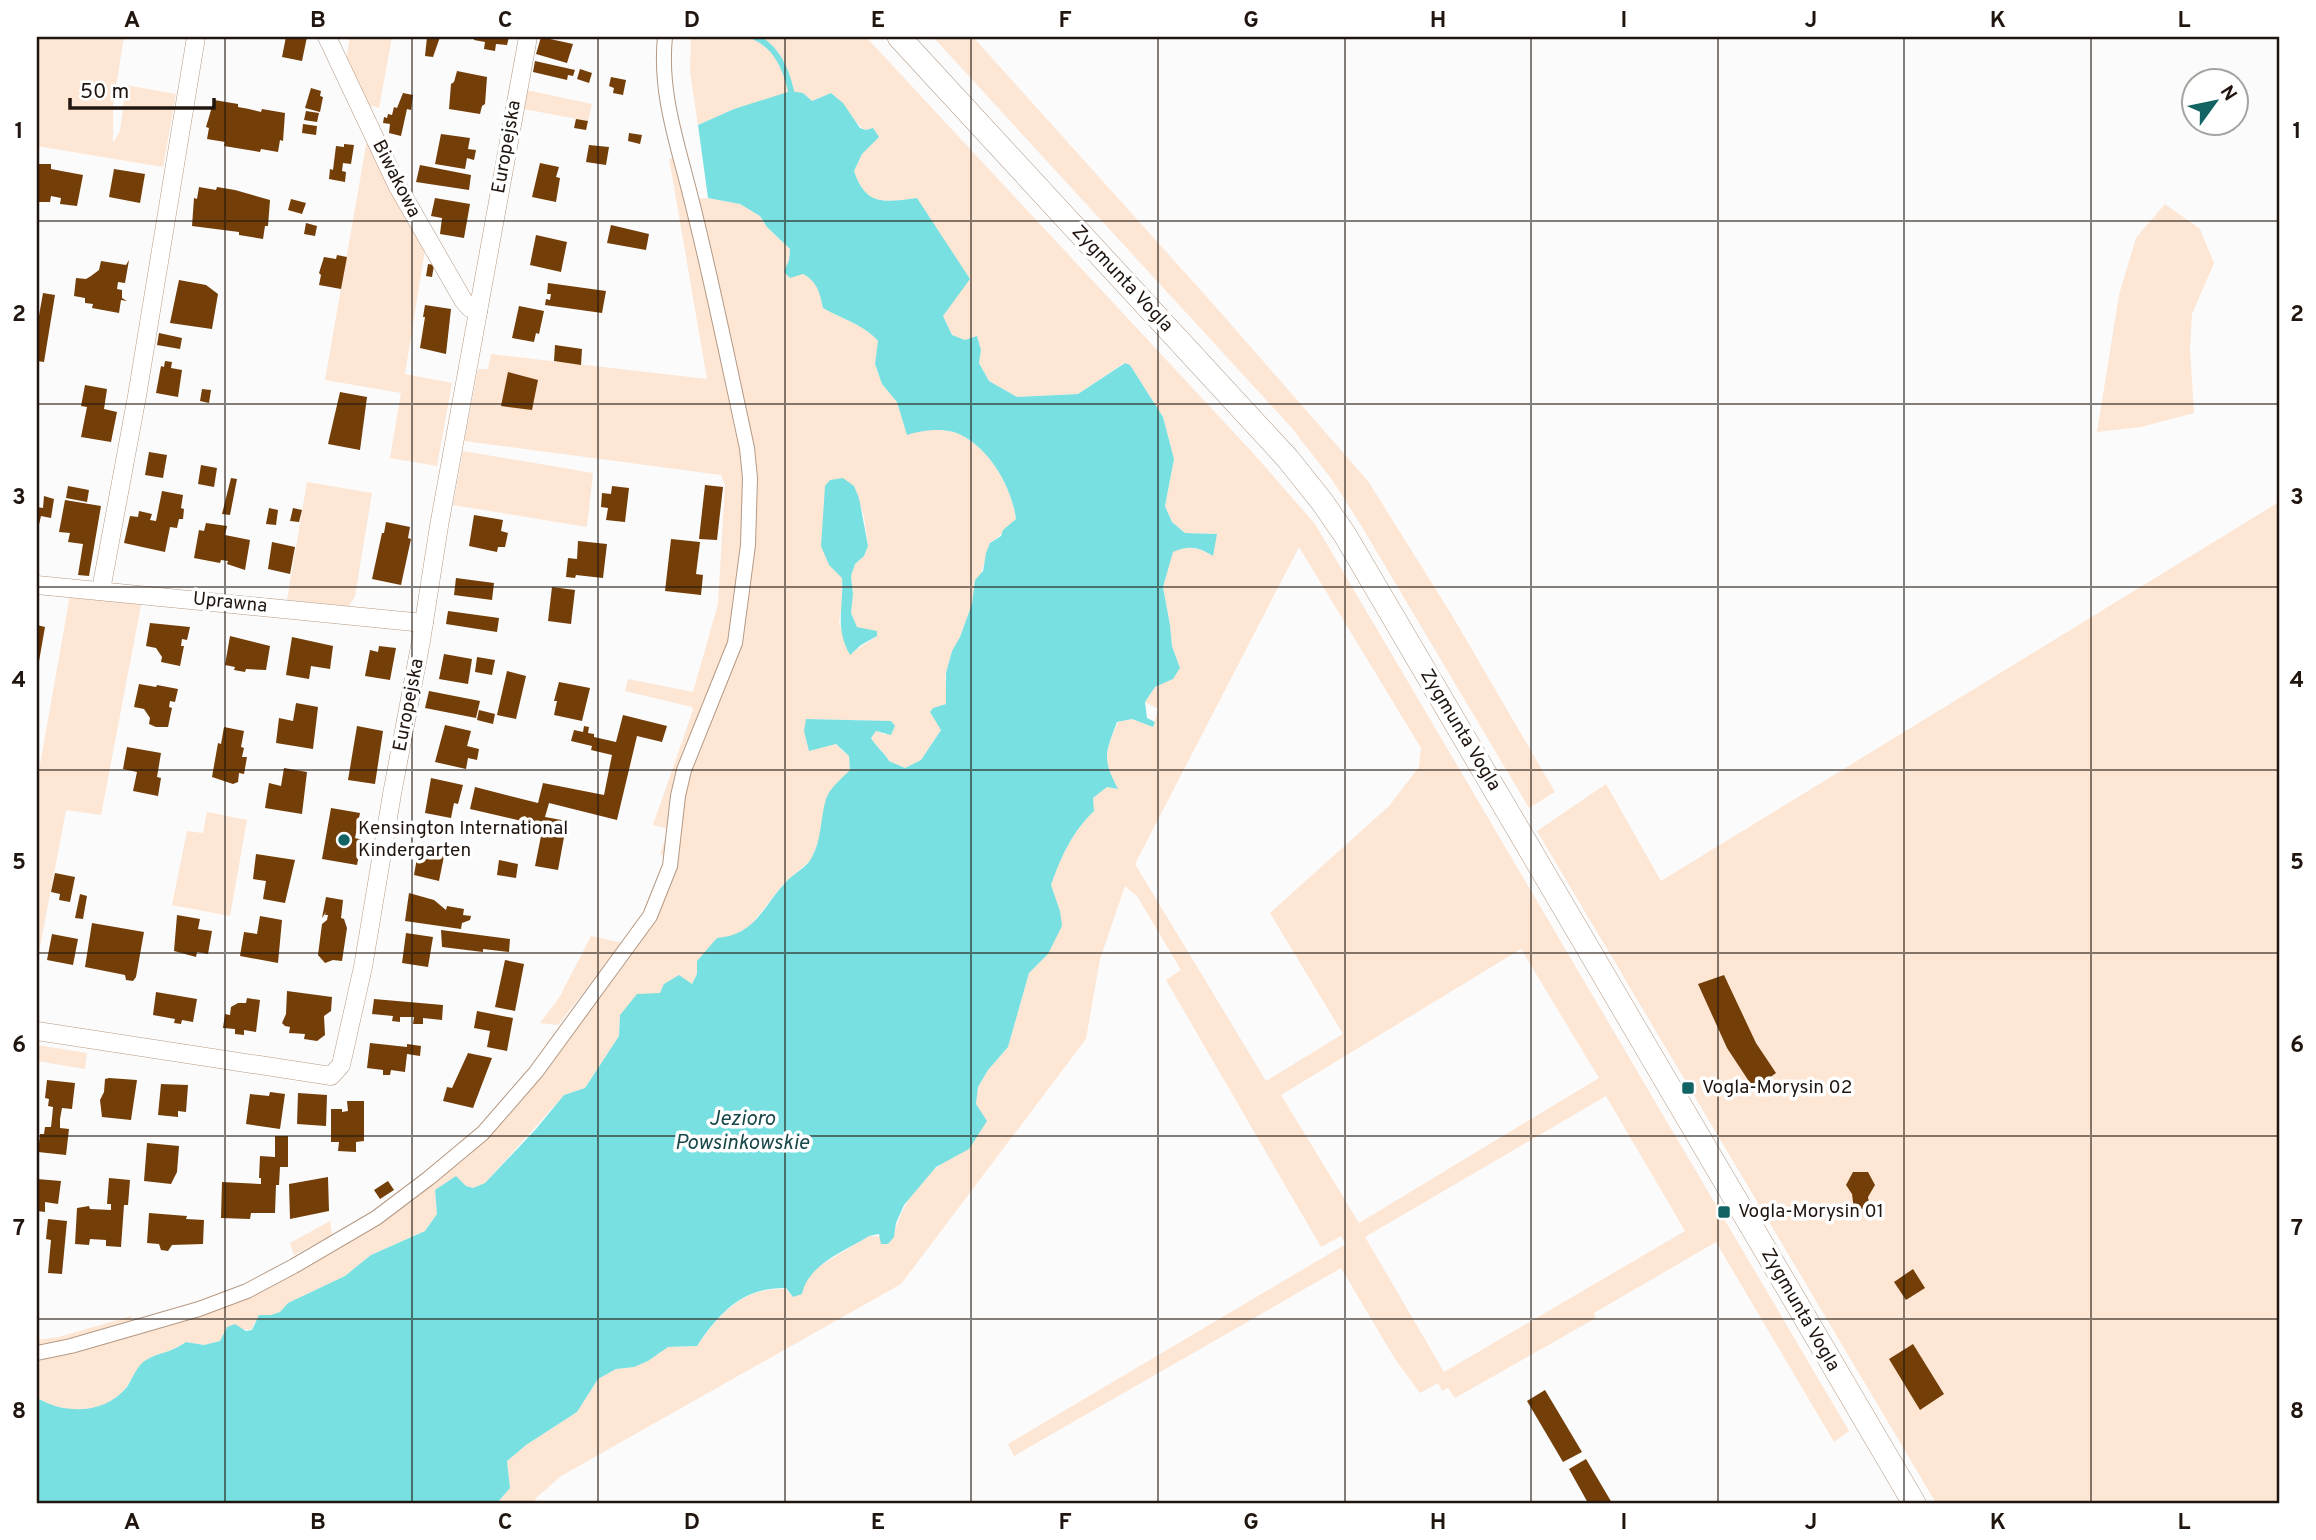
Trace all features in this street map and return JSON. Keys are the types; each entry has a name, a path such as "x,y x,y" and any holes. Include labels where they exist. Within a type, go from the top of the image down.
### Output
{"street":[{"path":"102,590 196,37"},
{"name":"Biwakowa","path":"327,37 397,186 463,300 470,308 478,311"},
{"name":"Europejska","path":"37,1031 331,1076 343,1060 363,967 527,37"},
{"path":"37,1353 71,1346 199,1309 247,1291 376,1218 438,1171 492,1123 536,1072 640,931 656,904 671,859 678,796 684,770 735,643 748,545 750,478 747,448 691,195 667,102 663,58 665,37"},
{"name":"Zygmunta Vogla","path":"899,37 1287,459 1323,503 1345,535 1517,826 1914,1503"},
{"name":"Uprawna","path":"37,584 424,623"}],"shaded area":[{"path":"37,37 124,37 113,105 113,143 120,131 126,85 176,94 163,167 37,146"},
{"path":"350,37 392,37 379,108 365,108 345,65"},
{"path":"691,37 866,37 1252,452 1315,524 1849,1431 1834,1442 1716,1242 1594,1313 1596,1318 1455,1398 1448,1388 1442,1391 1438,1383 1420,1393 1395,1359 1341,1268 1014,1456 1008,1444 1346,1244 1341,1236 1321,1247 1166,980 1181,970 1137,896 1125,886 1100,959 1086,1039 901,1284 561,1476 536,1498 534,1503 497,1503 510,1488 507,1461 526,1445 577,1412 598,1379 616,1369 634,1367 648,1361 668,1347 697,1346 724,1313 745,1297 757,1292 786,1289 793,1297 815,1269 869,1236 894,1237 904,1208 924,1179 942,1163 969,1148 978,1087 988,1070 1008,1047 1029,973 1048,954 1060,911 1051,885 1059,865 1073,836 1094,811 1093,798 1107,787 1117,789 1109,770 1107,756 1118,722 1132,719 1153,727 1158,709 1145,702 1155,687 1173,679 1180,668 1172,646 1163,587 1173,551 1193,548 1212,555 1217,534 1185,533 1172,522 1165,506 1174,459 1163,417 1130,365 1124,363 1078,394 1017,397 989,381 979,363 981,350 977,337 965,340 952,335 943,316 917,198 878,200 864,191 854,171 862,154 866,130 831,93 812,101 803,93 734,109 698,125 690,72","holes":["1299,547 1421,748 1419,767 1389,806 1270,913 1343,1034 1266,1081 1135,864","1521,949 1599,1078 1359,1223 1281,1095","1606,1096 1685,1231 1444,1372 1365,1237"]},
{"path":"933,37 973,37 1368,481 1453,617 1555,792 1529,808 1333,481 1291,427"},
{"path":"526,90 592,104 588,121 524,109"},
{"path":"367,140 426,244 405,374 452,383 437,466 390,458 401,393 325,380"},
{"path":"669,158 675,159 742,443 742,545 730,645 704,711 666,854 660,855 668,829 653,825 693,710 692,707 625,691 628,679 693,692 718,604 725,485 721,475 464,441 478,369 488,369 491,354 707,379"},
{"path":"708,198 740,204 760,216 767,227 790,249 789,260 803,274 813,279 823,308 860,326 879,341 875,364 882,384 897,402 907,434 927,430 955,432 972,441 981,450 1004,482 1016,519 990,543 972,604 952,651 945,679 948,687 946,704 933,708 941,730 921,760 905,768 889,761 871,738 876,731 886,735 891,721 806,719 849,756 850,771 836,784 827,798 820,838 811,860 785,882 746,931 729,937 697,961 697,974 692,984 660,994 620,1015 619,1036 585,1088 564,1095 485,1183 474,1188 466,1186 435,1190 437,1214 425,1231 371,1255 345,1276 288,1303 280,1312 254,1323 252,1330 227,1328 220,1341 204,1345 186,1342 151,1357 140,1366 123,1391 104,1404 82,1410 70,1409 37,1398 37,1358 131,1336 198,1316 322,1256 387,1219 468,1156 505,1119 598,998 658,912 686,787 731,672 746,609 756,470 695,199","holes":["854,486 864,517 868,546 864,556 855,564 851,576 851,613 857,628 876,631 877,636 850,654 839,622"]},
{"path":"2165,204 2200,229 2214,263 2192,314 2190,349 2194,413 2141,427 2097,432 2119,295 2136,238"},
{"path":"463,451 593,473 587,527 453,505"},
{"path":"307,482 372,493 355,596 349,606 287,600"},
{"path":"2279,502 2279,1503 1936,1503 1537,831 1606,784 1661,881"},
{"path":"70,595 142,600 101,815 66,810 38,958 37,782"},
{"path":"207,812 247,820 230,916 172,905 187,831 203,833"},
{"path":"591,936 623,943 558,1025 540,1023 559,998"},
{"path":"37,1045 87,1053 85,1069 37,1061"},
{"path":"330,1221 332,1235 294,1255 290,1243"},
{"path":"131,1316 131,1324 37,1347 37,1340 59,1337"}],"water":[{"name":"Jezioro Powsinkowskie","path":"791,91 803,93 812,101 831,93 843,103 860,128 873,128 879,137 862,154 854,171 859,183 864,191 878,200 917,198 970,279 943,316 952,335 965,340 977,336 981,350 979,363 989,381 1017,397 1078,394 1125,363 1130,365 1163,417 1174,459 1165,506 1172,522 1185,533 1217,534 1213,556 1194,548 1173,552 1163,587 1172,646 1180,668 1173,679 1155,687 1145,702 1147,718 1155,722 1153,727 1132,719 1117,722 1107,763 1118,789 1107,787 1093,798 1094,811 1073,836 1051,885 1062,926 1048,954 1029,973 1008,1047 988,1070 978,1087 976,1104 987,1121 969,1149 936,1167 904,1205 896,1223 894,1237 888,1244 881,1244 879,1234 869,1236 820,1266 806,1283 802,1294 793,1297 786,1288 757,1292 745,1297 723,1313 697,1346 668,1347 648,1361 634,1367 616,1369 598,1379 577,1412 526,1445 507,1461 510,1488 497,1503 37,1503 37,1398 48,1404 72,1409 97,1407 118,1396 127,1387 140,1365 151,1357 186,1342 204,1345 220,1341 227,1327 235,1324 246,1331 252,1330 259,1315 280,1312 288,1303 345,1276 371,1255 425,1231 437,1214 435,1190 456,1176 466,1186 473,1188 485,1183 564,1095 585,1088 619,1036 620,1015 637,994 660,993 664,984 679,975 692,984 697,974 697,961 717,938 740,932 757,919 777,892 810,861 818,843 826,799 833,787 850,770 849,756 836,744 809,751 804,731 806,719 891,721 895,726 891,735 876,731 871,738 889,761 905,768 921,760 941,730 930,712 933,708 946,704 946,673 952,651 972,604 975,580 983,571 990,543 1001,536 1003,530 1016,519 1014,507 998,471 972,441 955,432 941,430 907,435 897,402 882,384 875,364 878,341 873,335 823,308 817,288 808,277 803,274 790,278 784,272 790,249 767,227 760,216 740,204 708,198 698,125 734,109"},
{"path":"843,478 854,486 859,498 868,546 864,556 855,564 851,576 851,613 857,627 877,631 877,636 850,655 841,626 842,578 829,565 821,546 825,486 830,480"}],"building":[{"path":"286,37 307,37 302,61 282,57"},
{"path":"427,37 440,37 433,57 425,56"},
{"path":"474,37 509,37 507,45 496,44 495,51 484,49 485,42 474,40"},
{"path":"541,37 573,44 567,63 536,54"},
{"path":"535,61 575,70 573,76 568,75 567,80 533,72"},
{"path":"580,69 592,73 589,83 577,79"},
{"path":"457,71 487,77 485,104 480,114 449,109 451,84"},
{"path":"611,77 626,80 623,95 613,93 614,88 609,86"},
{"path":"311,88 321,91 320,96 323,97 320,112 305,108"},
{"path":"403,93 413,95 411,110 407,109 401,136 389,133 390,124 383,123 384,117 392,115 394,107 397,108"},
{"path":"214,100 261,112 262,109 285,113 283,141 280,140 278,152 224,146 225,142 207,139 209,128 206,127"},
{"path":"306,111 319,113 317,122 304,120"},
{"path":"576,119 588,121 586,130 574,128"},
{"path":"303,124 317,126 316,135 302,133"},
{"path":"629,133 642,135 640,144 628,141"},
{"path":"441,134 470,138 468,149 476,150 474,160 467,158 465,169 435,164"},
{"path":"344,144 354,145 351,164 343,163 345,182 329,179 336,146 344,147"},
{"path":"589,145 609,147 606,165 586,162"},
{"path":"540,163 559,167 556,177 560,178 556,202 532,197"},
{"path":"37,164 51,164 51,169 83,175 77,206 60,204 61,198 51,196 50,202 38,202"},
{"path":"420,165 471,175 469,190 416,182"},
{"path":"114,169 145,174 140,203 109,197"},
{"path":"199,187 235,190 270,200 268,226 265,226 263,239 239,235 239,232 192,226 194,198 197,199"},
{"path":"435,198 470,204 464,238 440,234 442,218 431,216"},
{"path":"291,199 306,203 302,214 288,210"},
{"path":"306,223 317,226 315,236 304,234"},
{"path":"611,225 649,234 646,250 607,243"},
{"path":"536,235 567,242 561,272 530,265"},
{"path":"337,255 347,257 341,289 319,285 319,273 324,257 336,259"},
{"path":"129,260 125,283 118,282 117,289 122,290 122,298 127,301 121,300 119,313 92,308 93,304 85,303 85,298 74,296 76,278 86,279 91,276 99,270 101,261 126,265"},
{"path":"428,264 434,265 432,277 426,276"},
{"path":"179,280 206,285 218,294 212,329 170,323"},
{"path":"548,283 606,291 602,313 545,305 551,294 547,294"},
{"path":"43,293 55,295 44,362 37,361 37,327"},
{"path":"425,305 451,309 446,354 420,348"},
{"path":"519,306 544,311 539,334 536,333 534,342 512,338"},
{"path":"159,333 182,338 180,349 157,345"},
{"path":"555,345 582,349 581,365 554,361"},
{"path":"165,361 172,362 171,368 182,370 178,397 156,393 161,366 164,367"},
{"path":"508,372 538,380 532,410 501,406"},
{"path":"85,385 107,389 104,409 117,412 111,442 81,437 87,407 81,406"},
{"path":"202,389 211,390 209,403 200,401"},
{"path":"340,392 367,397 360,450 328,444"},
{"path":"149,452 167,455 163,478 145,475"},
{"path":"201,465 217,468 214,487 198,484"},
{"path":"231,478 237,479 230,515 222,514"},
{"path":"705,485 723,487 717,540 699,539"},
{"path":"68,486 89,490 87,502 66,498"},
{"path":"612,486 629,488 625,522 606,520 608,508 601,507 602,493 611,494"},
{"path":"162,491 183,495 181,508 184,509 183,519 179,519 177,528 170,527 165,552 124,543 130,516 138,517 139,511 152,514 150,520 156,521"},
{"path":"44,496 54,499 51,518 41,516 37,533 37,507 43,508"},
{"path":"65,500 101,506 89,576 78,575 83,544 68,542 70,533 59,532"},
{"path":"269,508 278,510 276,525 266,524"},
{"path":"293,508 302,510 299,522 290,521"},
{"path":"474,515 503,520 501,531 508,533 505,547 498,547 497,552 469,546"},
{"path":"386,522 410,527 408,538 411,539 401,585 372,579"},
{"path":"206,523 227,526 225,535 250,540 245,570 227,564 228,561 221,560 220,563 194,558 199,530 204,531"},
{"path":"671,539 700,542 696,574 703,575 701,595 665,591"},
{"path":"578,541 607,544 603,578 576,575 575,578 566,577 568,558 577,559"},
{"path":"272,542 295,547 290,574 268,569"},
{"path":"456,578 494,583 492,600 454,595"},
{"path":"552,587 575,590 571,624 548,621"},
{"path":"448,611 499,618 497,632 446,624"},
{"path":"150,623 190,627 187,640 182,639 181,646 184,646 180,666 161,662 162,657 156,648 146,646"},
{"path":"37,625 45,627 38,667 37,667"},
{"path":"230,636 270,646 266,670 246,669 245,672 225,665"},
{"path":"292,637 333,646 330,669 311,666 309,679 286,675"},
{"path":"379,646 396,648 390,680 365,676 370,650 378,652"},
{"path":"444,654 472,659 468,684 439,679"},
{"path":"477,657 495,660 492,675 475,672"},
{"path":"507,671 526,676 516,719 497,715"},
{"path":"559,682 590,688 582,721 554,715"},
{"path":"139,684 178,689 175,702 170,701 169,707 172,708 168,727 149,724 150,718 144,709 134,707"},
{"path":"429,691 480,701 476,718 425,708"},
{"path":"296,703 318,707 313,749 276,743 279,718 293,721"},
{"path":"479,710 495,714 493,724 477,720"},
{"path":"623,715 667,726 662,742 637,736 617,820 549,803 545,817 567,821 558,870 535,866 543,826 470,809 475,787 538,803 543,783 604,795 612,755 571,741 574,730 583,732 584,726 589,727 588,733 594,734 594,737 616,742"},
{"path":"445,725 471,731 467,746 479,749 477,760 468,758 466,769 435,762"},
{"path":"357,726 383,731 375,784 348,780"},
{"path":"224,727 244,731 242,757 247,757 244,774 239,773 238,782 233,784 212,777 218,743 221,744"},
{"path":"127,747 161,753 157,777 161,778 158,796 133,791 137,772 123,769"},
{"path":"284,768 307,772 302,814 265,808 269,783 281,786"},
{"path":"431,778 463,785 458,804 454,803 451,818 425,813"},
{"path":"331,808 360,813 355,838 362,840 357,865 322,859"},
{"path":"418,852 444,856 439,881 414,875"},
{"path":"256,854 295,860 285,903 263,899 266,881 253,879"},
{"path":"499,860 518,864 516,878 497,875"},
{"path":"55,873 75,877 70,902 59,900 60,894 51,892"},
{"path":"409,893 434,900 446,910 447,906 464,909 463,915 471,916 470,920 462,923 461,929 405,921"},
{"path":"80,894 87,896 83,919 75,918"},
{"path":"326,897 343,900 341,918 347,928 342,961 325,963 318,955 322,924 328,915 325,915 326,912 322,918"},
{"path":"177,915 200,919 198,929 212,931 208,954 197,952 196,957 174,951"},
{"path":"260,916 282,920 278,963 240,956 244,932 257,934"},
{"path":"92,923 144,932 133,981 126,980 125,975 85,967"},
{"path":"441,930 510,939 509,952 442,947"},
{"path":"406,933 433,937 428,967 402,963"},
{"path":"52,934 78,939 73,965 47,960"},
{"path":"505,960 524,964 515,1011 495,1007"},
{"path":"1724,975 1756,1043 1776,1073 1754,1089 1727,1048 1698,984"},
{"path":"287,991 332,997 331,1011 324,1016 325,1035 317,1041 304,1039 305,1034 289,1033 290,1027 282,1023 286,1014"},
{"path":"156,992 197,999 193,1022 182,1020 181,1024 174,1023 175,1019 153,1015"},
{"path":"247,998 260,1000 256,1032 244,1030 244,1035 235,1034 235,1029 223,1028 225,1014 230,1015 231,1007 246,1003"},
{"path":"374,999 443,1005 442,1020 423,1018 423,1024 413,1024 414,1017 400,1017 400,1022 392,1021 393,1016 372,1014"},
{"path":"477,1011 513,1018 507,1051 487,1047 490,1031 474,1028"},
{"path":"370,1043 421,1046 420,1056 407,1054 405,1072 391,1070 390,1075 383,1075 383,1070 367,1068"},
{"path":"468,1053 492,1058 473,1108 443,1101 447,1087 452,1088"},
{"path":"105,1079 137,1080 131,1120 102,1117 100,1100"},
{"path":"47,1080 75,1083 72,1109 62,1108 60,1119 60,1128 69,1129 66,1155 38,1152 40,1134 44,1134 45,1127 51,1127 53,1107 48,1106 49,1099 45,1098"},
{"path":"161,1084 188,1085 186,1112 178,1111 178,1117 158,1115"},
{"path":"270,1092 285,1094 280,1129 246,1124 250,1094 269,1096"},
{"path":"298,1093 327,1095 326,1126 297,1124"},
{"path":"347,1101 364,1101 364,1141 356,1142 356,1152 338,1151 339,1142 331,1142 331,1109 348,1111"},
{"path":"275,1136 288,1136 288,1167 280,1167 275,1213 251,1213 250,1219 221,1218 222,1182 261,1184 260,1156 275,1157"},
{"path":"147,1143 179,1146 177,1172 171,1184 144,1181"},
{"path":"1853,1172 1868,1172 1875,1185 1868,1197 1870,1209 1854,1209 1852,1194 1846,1185"},
{"path":"328,1177 329,1211 290,1219 289,1184"},
{"path":"109,1178 130,1180 128,1205 124,1205 121,1247 106,1246 106,1240 90,1239 89,1245 75,1244 77,1208 89,1206 90,1209 111,1210 111,1204 107,1204"},
{"path":"37,1179 61,1181 58,1204 45,1202 45,1212 37,1211"},
{"path":"388,1181 394,1190 380,1199 374,1190"},
{"path":"149,1213 204,1220 203,1244 172,1245 168,1251 161,1250 159,1244 147,1243"},
{"path":"48,1219 67,1221 62,1274 48,1273 51,1240 46,1239"},
{"path":"1913,1269 1925,1288 1906,1300 1894,1282"},
{"path":"1913,1344 1944,1394 1920,1410 1889,1359"},
{"path":"1545,1390 1582,1452 1563,1462 1527,1401"},
{"path":"1586,1459 1612,1503 1588,1503 1569,1469"}],"waterway":[{"path":"755,37 775,53 791,91"}],"place":[{"name":"Kensington International Kindergarten","path":"344,840"},
{"name":"Vogla-Morysin 02","path":"1688,1088"},
{"name":"Vogla-Morysin 01","path":"1724,1212"}]}
